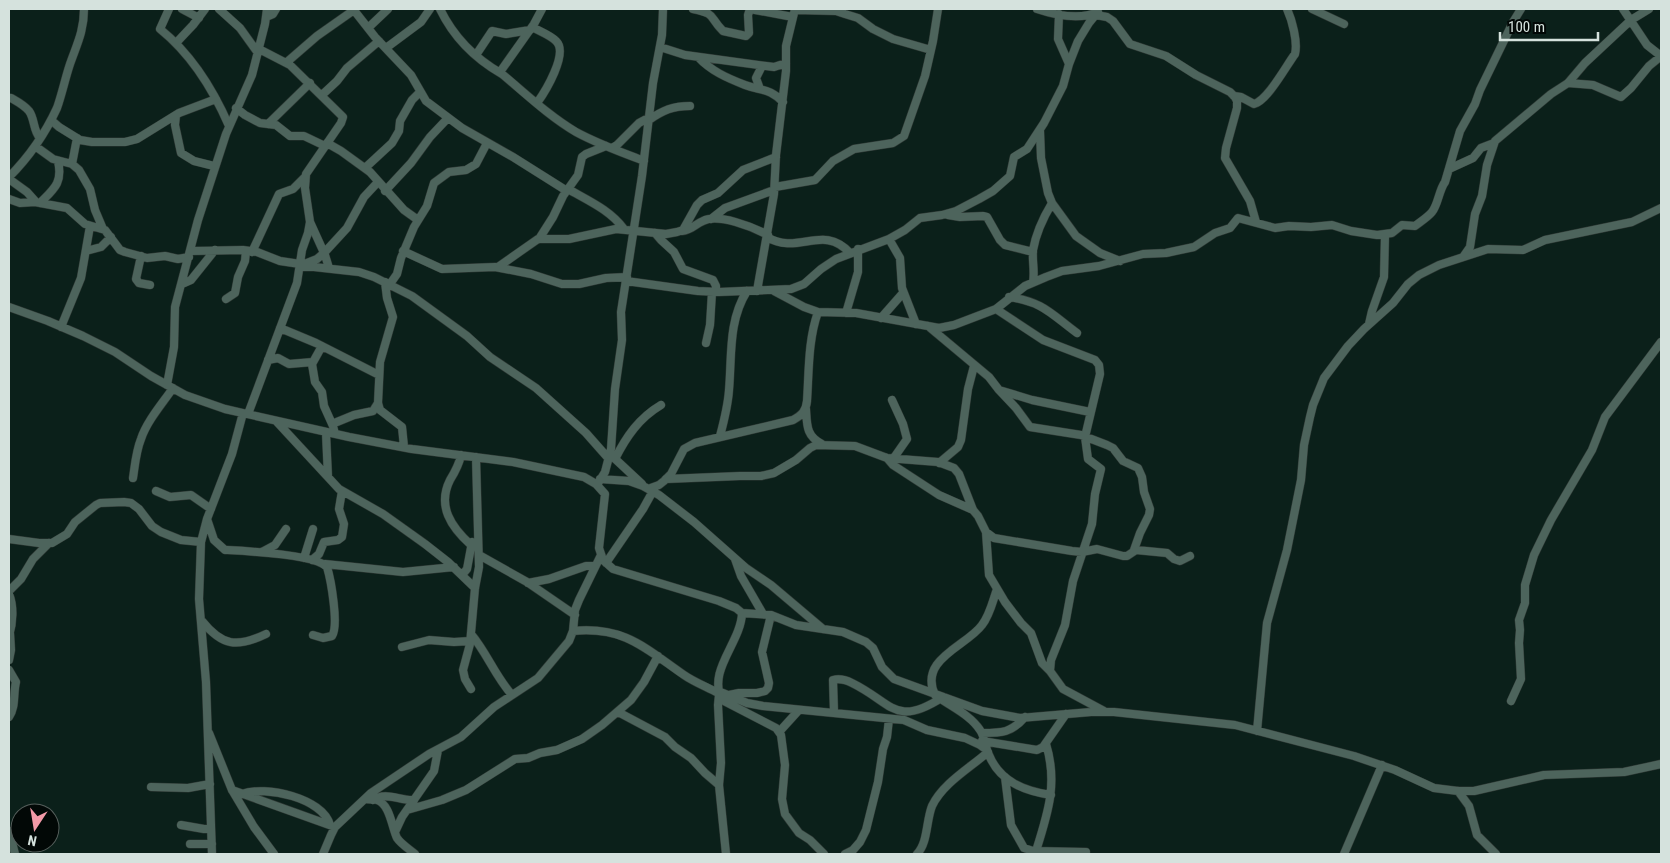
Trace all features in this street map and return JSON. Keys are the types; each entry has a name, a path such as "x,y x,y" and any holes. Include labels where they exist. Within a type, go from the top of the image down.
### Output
{"street":[{"path":"38,203 9,178 26,160 51,120 82,33 84,9"},
{"path":"170,9 160,29 192,63 216,99 229,126"},
{"path":"182,9 198,18"},
{"path":"176,44 205,9"},
{"path":"219,9 240,28 258,51 287,62 343,117 341,123 305,177 293,189 279,194 249,251 238,277 235,293 226,299"},
{"path":"133,478 141,438 170,387 175,307 214,166 236,108 252,75 267,13 274,14 276,9"},
{"path":"368,28 388,9"},
{"path":"386,48 421,22 430,9"},
{"path":"440,9 455,36 559,121 588,138 644,161"},
{"path":"500,72 542,9"},
{"path":"612,458 615,389 622,340 621,312 644,161 652,83 662,34 663,9"},
{"path":"693,9 707,12 723,32 741,36 746,36 749,33 748,15 750,9 794,12 836,11 858,18 873,29 894,39 931,50"},
{"path":"711,219 725,208 775,189 815,180 833,161 854,149 893,143 900,140 907,130 925,76 938,9"},
{"path":"1037,9 1076,16 1086,16 1098,12 1113,21 1130,44 1166,56 1234,96 1238,101 1238,108 1224,158 1250,200 1256,222"},
{"path":"1234,96 1254,104 1260,102 1294,54 1296,49 1293,23 1287,9"},
{"path":"1312,9 1344,24"},
{"path":"774,291 804,307 818,312 846,313 939,328 954,325 996,309 1009,297 1033,282 1062,271 1099,266 1143,254 1166,253 1194,247 1215,233 1230,228 1238,218 1275,228 1332,225 1342,227 1351,232 1385,235 1392,233 1402,224 1415,226 1431,213 1445,182 1460,131 1475,104 1512,22 1521,9"},
{"path":"1568,83 1593,85 1621,97 1649,66 1660,57 1646,45 1623,9"},
{"path":"1449,169 1473,158 1481,148 1494,143 1551,94 1568,83 1585,63 1631,20 1649,9"},
{"path":"287,62 317,36 353,10 411,75 426,101 448,118 487,143 608,211 618,219 624,229"},
{"path":"757,291 775,189 776,157 783,102 787,37 794,12"},
{"path":"403,251 442,269 498,267 572,285 606,278 627,279 714,292 791,289 804,284 836,259 889,238 905,230 920,218 946,214 966,207 1003,183 1010,176 1014,157 1027,149 1040,131 1063,86 1069,64 1084,30 1098,12"},
{"path":"1059,14 1058,39 1069,64"},
{"path":"476,55 492,31 506,34 531,28 556,42 560,46 560,54 546,90 537,103"},
{"path":"322,95 347,68 379,41"},
{"path":"660,47 685,55 762,66 774,67 786,63"},
{"path":"698,57 712,70 745,85 770,91 783,102"},
{"path":"760,89 756,78 762,66"},
{"path":"268,124 310,83"},
{"path":"365,168 392,143 399,131 400,121 412,100 420,92"},
{"path":"12,98 23,105 29,112 37,135 40,138"},
{"path":"51,120 78,138 92,142 125,142 137,139 176,115 216,99"},
{"path":"539,239 578,175 582,157 590,152 617,145 639,123 662,111 690,106"},
{"path":"236,108 260,123 280,126 293,137 304,136 326,144 365,168 404,210 418,220"},
{"path":"176,115 175,125 181,153 194,162 214,166"},
{"path":"386,191 411,164 430,137 448,118"},
{"path":"1040,131 1040,158 1052,203 1076,236 1100,253 1120,261"},
{"path":"72,164 78,138"},
{"path":"588,138 591,144 590,152"},
{"path":"404,447 402,428 380,410 378,403 380,362 393,317 387,298 387,283 397,274 403,251 427,206 434,182 449,172 466,170 476,164 487,143"},
{"path":"1463,257 1470,247 1474,214 1482,196 1487,165 1494,143"},
{"path":"35,146 58,161 72,164 79,170 85,178 103,228 120,250 147,258 165,256 175,259 190,254 215,250 249,251 300,266 359,272 387,283 412,296 467,336 490,357 536,388 612,458 649,489 694,522 746,568 771,585 823,629"},
{"path":"682,231 702,200 718,193 743,170 776,157"},
{"path":"38,203 59,181 60,170 58,161"},
{"path":"305,177 310,222 329,268"},
{"path":"300,266 317,259 331,247 347,228 355,210 364,197 378,182"},
{"path":"9,199 20,203 38,203 67,208 81,221 90,226 103,228"},
{"path":"1033,282 1035,269 1033,252 1042,220 1052,203"},
{"path":"1257,731 1267,623 1287,550 1301,480 1304,445 1313,405 1324,378 1348,346 1369,324 1382,314 1408,284 1419,275 1439,265 1488,249 1523,250 1545,240 1632,222 1661,208"},
{"path":"946,214 960,217 987,217 1000,240 1006,245 1033,252"},
{"path":"498,267 528,244 539,239 569,240 616,228 666,234 692,228 701,221 711,219 728,220 758,230 779,243 791,244 828,239 842,245 850,253"},
{"path":"212,854 204,645 199,599 200,542 245,414 297,283 310,222"},
{"path":"61,326 81,278 90,226"},
{"path":"655,233 674,252 683,269 713,280 716,286 706,343"},
{"path":"1369,324 1384,277 1385,235"},
{"path":"86,251 100,247 111,237"},
{"path":"889,238 900,258 904,293 916,324"},
{"path":"182,284 191,280 215,250"},
{"path":"846,313 858,272 858,250"},
{"path":"141,256 136,279 139,283 150,285"},
{"path":"720,436 728,404 734,325 740,301 747,291"},
{"path":"881,318 904,293"},
{"path":"1009,297 1024,299 1042,306 1077,333"},
{"path":"9,307 61,326 115,352 170,387 204,402 245,414 404,447 513,462 599,482 629,482 649,489 659,485 666,479 671,474 684,449 695,443 793,420 806,409"},
{"path":"996,309 1043,340 1095,360 1099,364 1100,374 1085,437 1088,459 1101,469 1092,524 1071,590 1063,630 1051,660 1050,671"},
{"path":"818,312 811,346 806,409 809,434 822,444"},
{"path":"928,326 989,378 1030,427 1085,437 1113,448 1123,461 1135,466 1142,477 1143,488 1150,509 1134,550 1127,556 1097,549 1082,552 1072,551 994,538 986,532"},
{"path":"280,328 322,346 379,375"},
{"path":"1511,701 1521,679 1519,620 1525,603 1525,585 1534,556 1551,520 1592,450 1605,417 1661,342"},
{"path":"322,346 313,362 314,382 322,392 324,406 335,434"},
{"path":"268,360 278,358 289,364 313,362"},
{"path":"939,463 958,447 961,440 968,389 974,366"},
{"path":"999,390 1032,400 1090,412"},
{"path":"890,459 907,439 903,424 892,400"},
{"path":"332,424 373,410 378,403"},
{"path":"599,482 612,458 640,421 661,405"},
{"path":"277,422 342,490 383,514 425,544 454,567 475,588"},
{"path":"326,432 328,477"},
{"path":"666,479 761,476 774,473 796,460 810,448 822,444 855,446 890,459 939,463 954,468 959,474 973,510 986,532 989,575 1021,623 1031,633 1042,663 1063,689 1104,712"},
{"path":"461,455 458,467 448,486 444,504 446,514 460,534 471,545"},
{"path":"471,689 465,680 463,670 471,637 475,588 479,567 476,457"},
{"path":"890,459 893,465 939,495 973,510"},
{"path":"599,482 605,494 599,548 603,560 613,569 719,601 736,608 742,613 767,615 796,625 844,632 866,642 873,648 882,667 894,679 940,697 982,710 1013,717 1104,712 1208,721 1257,731 1354,756 1409,776 1426,786 1458,791 1486,789 1544,775 1624,772 1661,764"},
{"path":"606,563 643,509 649,489"},
{"path":"308,559 320,554 324,542 338,540 342,536 344,524 339,509 342,490"},
{"path":"156,491 170,497 191,495 211,508"},
{"path":"9,660 11,650 9,634 12,618 9,592 21,579 42,548 67,534 75,522 96,505 100,503 131,503 139,509 152,526 161,532 181,540 200,542"},
{"path":"207,519 214,540 225,550 308,559 325,564 403,572 454,567"},
{"path":"462,575 467,569 471,545 478,528"},
{"path":"260,553 274,545 286,529"},
{"path":"308,559 313,529"},
{"path":"9,539 49,543"},
{"path":"1134,550 1163,552 1180,561 1190,556"},
{"path":"1072,551 1079,563"},
{"path":"479,555 528,582 574,615"},
{"path":"323,854 333,826 369,799 380,786 461,737 494,707 538,678 569,641 573,631 574,615 579,600 602,555"},
{"path":"729,695 765,691 769,683 762,652 767,615 740,576 734,557"},
{"path":"313,635 328,638 332,636 335,630 329,573 325,564"},
{"path":"479,567 497,566"},
{"path":"528,582 549,579 586,566 595,566"},
{"path":"997,589 982,626 959,646 945,655 937,664 932,680 932,688 940,697 973,722 983,737 995,767 1005,777 1026,790 1051,795"},
{"path":"726,854 719,785 721,763 718,678 740,627 742,613"},
{"path":"202,620 217,637 233,642 247,643 266,634"},
{"path":"573,631 596,629 620,635 641,644 686,676 719,693 747,703 904,720 927,730 965,738 980,745 987,751"},
{"path":"402,647 429,640 454,642 471,637"},
{"path":"471,637 484,651 500,681 512,695"},
{"path":"407,810 442,800 466,790 515,759 528,758 540,753 557,750 582,740 631,700 644,682 658,656"},
{"path":"9,717 14,706 13,694 16,682 10,674"},
{"path":"834,712 833,680 835,679 843,680 864,689 882,703 901,711 922,710 940,697"},
{"path":"719,693 722,700 776,728 783,746 785,766 782,799 785,814 799,833 810,840 824,854"},
{"path":"778,732 799,710"},
{"path":"618,712 666,737 719,785"},
{"path":"983,737 1037,750 1046,744 1066,714"},
{"path":"965,738 983,737 1008,731 1018,725 1025,717"},
{"path":"845,854 853,850 860,842 866,830 878,782 883,749 888,737 888,719"},
{"path":"208,730 232,790 254,827 274,854"},
{"path":"1036,851 1051,795 1052,774 1046,744"},
{"path":"395,832 402,816 434,771 438,750"},
{"path":"917,854 922,846 926,824 933,804 960,773 987,751"},
{"path":"1344,854 1348,850 1382,765"},
{"path":"1005,777 1011,825 1024,848 1036,851 1086,852"},
{"path":"151,788 199,787 210,784"},
{"path":"232,790 333,826"},
{"path":"242,794 257,791 310,802 321,810 333,826"},
{"path":"1458,791 1468,806 1477,835 1496,854"},
{"path":"369,799 383,796 407,801 414,800"},
{"path":"369,799 378,800 383,804 399,840 415,854"},
{"path":"181,825 211,829"},
{"path":"9,830 15,854"},
{"path":"190,844 212,844"}]}
